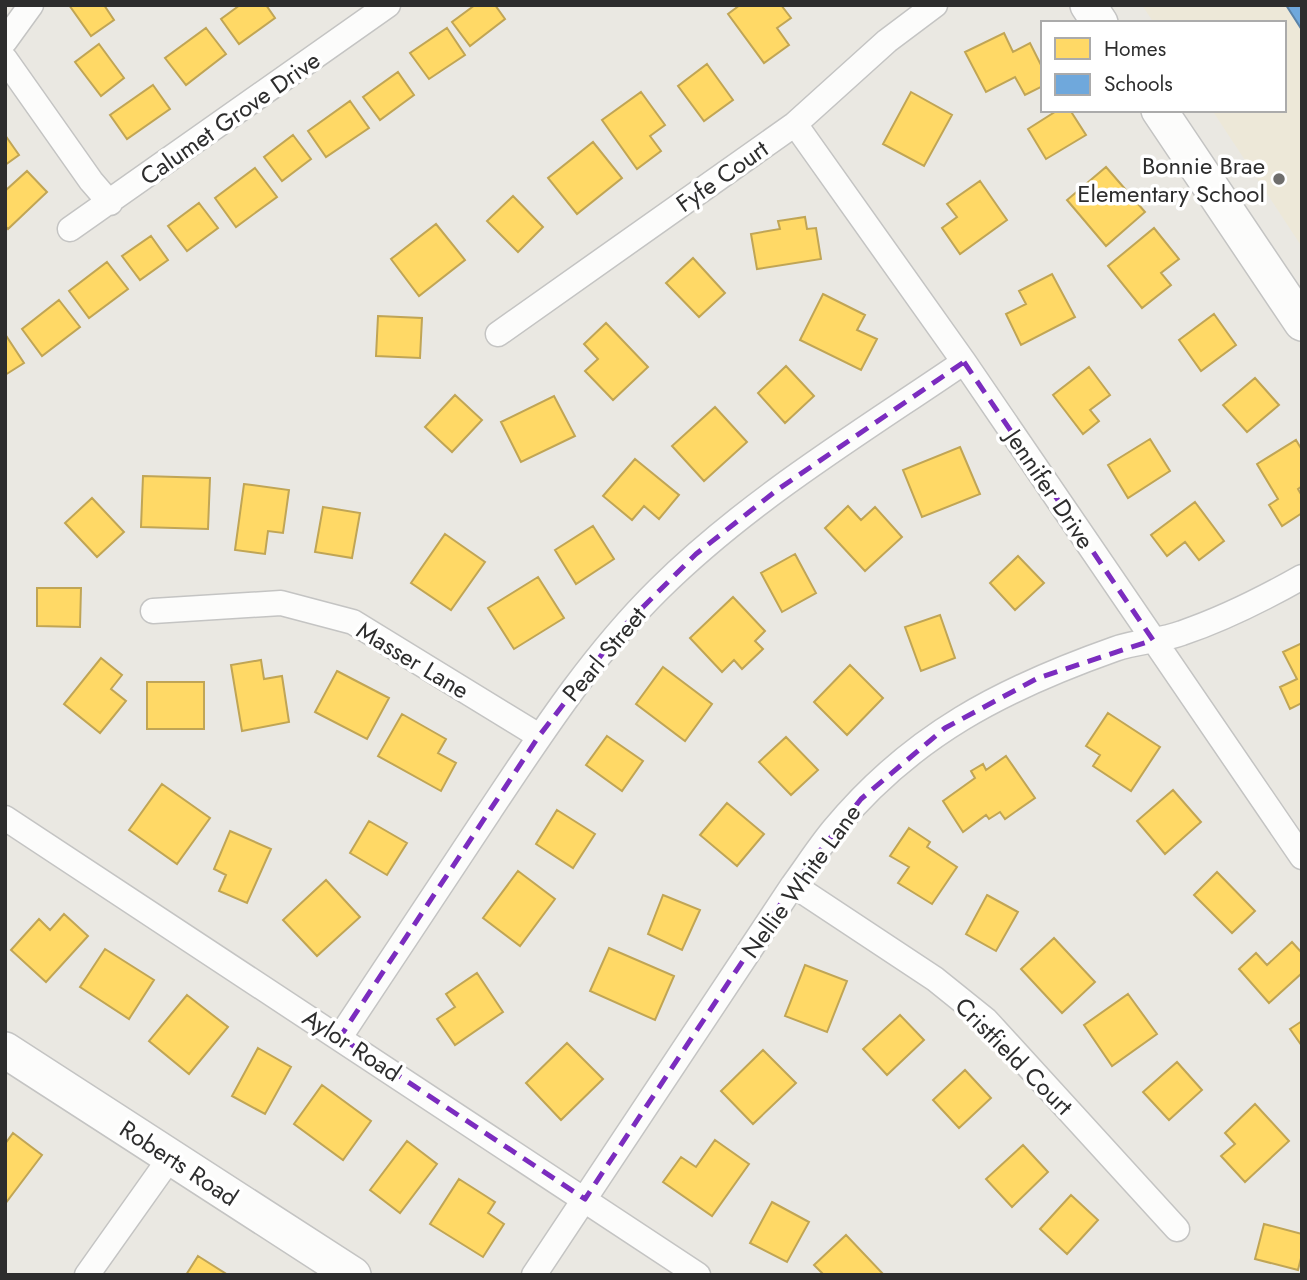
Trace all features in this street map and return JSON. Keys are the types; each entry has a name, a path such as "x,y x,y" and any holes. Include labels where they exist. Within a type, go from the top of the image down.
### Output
{"main road":[{"path":"1088,5 1099,21"},
{"path":"1160,112 1302,323"},
{"name":"Roberts Road","path":"5,1050 353,1275"}],"street":[{"path":"5,41 31,5"},
{"name":"Calumet Grove Drive","path":"70,229 388,5"},
{"name":"Fyfe Court","path":"498,334 795,124 887,41 936,5"},
{"path":"5,59 22,79 91,181 110,203"},
{"name":"Jennifer Drive","path":"795,124 964,362 1302,857"},
{"name":"Pearl Street","path":"340,1037 539,736 623,626 696,554 777,490 964,362"},
{"name":"Nellie White Lane","path":"534,1275 793,885 833,830 861,799 903,760 945,728 990,701 1038,678 1119,648 1181,634 1302,577"},
{"name":"Masser Lane","path":"153,611 281,603 353,622 539,736"},
{"name":"Aylor Road","path":"5,818 698,1275"},
{"name":"Cristfield Court","path":"793,885 935,979 986,1020 1177,1229"},
{"path":"88,1275 170,1158"}],"highlighted area":[{"path":"964,362 1153,640 1038,678 945,728 861,799 793,885 585,1199 340,1037 539,736 623,627 696,554 777,490"}],"shaded area":[{"name":"Bonnie Brae Elementary School","path":"1142,5 1302,5 1302,247 1213,112 1286,112 1286,21 1153,21"}],"building: Homes":[{"path":"69,5 104,5 114,20 91,36"},
{"path":"240,5 266,5 275,18 239,44 221,19"},
{"path":"475,5 495,5 505,19 470,46 452,22"},
{"path":"740,5 781,5 791,18 777,28 789,45 764,63 728,14"},
{"path":"206,28 226,54 186,85 165,58"},
{"path":"447,28 465,55 429,79 410,53"},
{"path":"1004,33 1013,52 1030,43 1041,65 1041,87 1025,95 1015,77 986,92 965,52"},
{"path":"99,44 124,78 101,96 75,62"},
{"path":"707,64 733,100 704,121 678,86"},
{"path":"398,72 414,95 380,120 363,97"},
{"path":"153,85 170,109 127,139 110,115"},
{"path":"641,92 665,125 650,136 661,151 637,169 602,120"},
{"path":"911,92 952,115 924,166 883,144"},
{"path":"350,101 369,128 326,157 308,131"},
{"path":"1055,112 1071,112 1086,135 1046,159 1028,129"},
{"path":"5,135 19,155 5,165"},
{"path":"293,135 311,159 282,181 264,157"},
{"path":"593,142 622,178 577,214 548,178"},
{"path":"1106,167 1145,212 1106,246 1067,200"},
{"path":"255,168 277,197 236,227 215,198"},
{"path":"27,171 47,192 8,229 5,226 5,191"},
{"path":"980,181 1007,220 960,254 942,228 957,217 947,204"},
{"path":"513,196 543,227 518,252 487,221"},
{"path":"199,203 218,228 187,251 168,226"},
{"path":"805,217 807,229 816,228 821,259 757,269 751,234 780,229 778,221"},
{"path":"436,224 465,260 419,296 391,259"},
{"path":"1154,228 1179,259 1161,273 1171,285 1142,308 1108,266"},
{"path":"151,236 168,260 140,280 122,256"},
{"path":"693,258 725,293 699,317 666,283"},
{"path":"107,262 128,289 89,318 69,291"},
{"path":"1052,274 1075,317 1021,345 1006,314 1026,304 1019,291"},
{"path":"823,294 865,315 857,330 877,339 861,370 800,340"},
{"path":"59,300 80,327 42,356 22,329"},
{"path":"1214,314 1236,345 1201,371 1179,340"},
{"path":"378,316 422,318 420,358 376,356"},
{"path":"606,323 648,367 613,400 585,371 598,359 584,344"},
{"path":"5,334 24,363 5,375"},
{"path":"786,366 814,396 785,423 758,393"},
{"path":"1089,367 1110,395 1090,410 1099,421 1083,434 1053,395"},
{"path":"1255,378 1279,405 1247,432 1223,405"},
{"path":"455,395 482,420 452,452 425,427"},
{"path":"554,396 575,436 521,462 501,422"},
{"path":"715,407 747,442 704,481 672,446"},
{"path":"1150,439 1170,471 1128,498 1108,465"},
{"path":"1296,440 1302,450 1302,486 1298,489 1302,496 1302,513 1282,526 1269,505 1278,499 1257,464"},
{"path":"960,447 980,494 922,517 903,470"},
{"path":"635,459 679,495 659,519 644,506 632,520 603,496"},
{"path":"143,476 210,478 208,529 141,527"},
{"path":"244,484 289,490 283,533 268,531 265,554 235,550"},
{"path":"92,498 124,532 97,557 65,523"},
{"path":"1195,502 1224,541 1199,560 1185,542 1167,556 1151,535"},
{"path":"848,506 861,520 875,507 902,537 865,571 825,528"},
{"path":"323,507 360,513 352,558 315,552"},
{"path":"593,526 614,559 576,584 555,550"},
{"path":"445,534 485,562 451,610 411,583"},
{"path":"795,554 816,593 782,612 761,573"},
{"path":"1018,556 1044,583 1015,610 990,583"},
{"path":"538,577 564,618 514,649 488,608"},
{"path":"37,588 81,588 80,627 37,626"},
{"path":"733,597 765,631 755,641 763,649 742,669 734,660 722,672 690,638"},
{"path":"940,615 955,658 921,671 905,627"},
{"path":"1302,643 1302,703 1290,709 1280,687 1297,679 1283,652"},
{"path":"101,658 122,675 111,689 126,701 100,733 64,704"},
{"path":"261,660 264,679 282,676 289,722 242,731 231,665"},
{"path":"850,665 883,698 847,735 814,702"},
{"path":"663,667 712,704 685,741 636,704"},
{"path":"337,671 389,698 367,739 315,712"},
{"path":"147,682 204,682 204,729 147,729"},
{"path":"1108,713 1160,747 1131,791 1093,766 1100,755 1086,746"},
{"path":"402,714 446,739 438,753 456,763 441,791 378,756"},
{"path":"607,736 643,761 622,791 586,765"},
{"path":"786,737 818,770 791,795 759,762"},
{"path":"1006,756 1035,798 1005,819 1000,812 989,819 986,815 963,832 943,801 975,778 971,771 983,764 986,770"},
{"path":"162,784 210,818 177,864 129,830"},
{"path":"1173,790 1201,822 1165,854 1137,821"},
{"path":"727,803 764,834 737,866 700,835"},
{"path":"557,810 595,834 573,868 536,844"},
{"path":"369,821 407,843 387,875 350,853"},
{"path":"909,828 930,842 927,847 957,867 932,904 898,883 909,867 890,856"},
{"path":"230,831 271,849 247,903 219,891 226,875 214,869"},
{"path":"518,871 555,899 520,946 483,918"},
{"path":"1217,872 1255,911 1232,933 1194,895"},
{"path":"326,880 360,917 317,956 283,920"},
{"path":"663,895 700,910 682,950 648,934"},
{"path":"987,895 1018,912 996,951 966,934"},
{"path":"64,914 88,936 46,982 11,950 39,919 50,930"},
{"path":"1054,938 1095,982 1062,1013 1021,969"},
{"path":"1292,942 1302,953 1302,973 1269,1003 1239,969 1256,953 1267,965"},
{"path":"609,948 674,976 655,1020 590,991"},
{"path":"105,949 154,980 129,1019 80,987"},
{"path":"805,965 847,981 827,1032 785,1016"},
{"path":"477,973 503,1012 455,1045 437,1019 455,1007 446,994"},
{"path":"1128,994 1157,1034 1112,1066 1084,1025"},
{"path":"187,995 228,1027 189,1074 149,1041"},
{"path":"900,1015 924,1040 887,1075 863,1049"},
{"path":"1302,1021 1302,1046 1290,1029"},
{"path":"567,1043 603,1079 561,1120 526,1083"},
{"path":"258,1048 291,1067 265,1114 232,1096"},
{"path":"763,1050 796,1083 753,1124 721,1091"},
{"path":"1177,1062 1202,1090 1169,1120 1143,1092"},
{"path":"965,1070 991,1098 959,1128 933,1100"},
{"path":"322,1085 371,1121 343,1160 294,1124"},
{"path":"1255,1104 1289,1141 1245,1182 1221,1156 1235,1144 1225,1133"},
{"path":"13,1133 42,1155 5,1204 5,1144"},
{"path":"715,1140 749,1164 712,1216 663,1182 681,1157 696,1167"},
{"path":"407,1141 437,1164 400,1213 370,1190"},
{"path":"1023,1145 1048,1172 1012,1207 986,1179"},
{"path":"459,1179 495,1202 488,1213 504,1224 483,1257 430,1224"},
{"path":"1071,1195 1098,1220 1067,1254 1040,1229"},
{"path":"772,1202 809,1222 787,1262 750,1243"},
{"path":"1264,1224 1302,1234 1302,1254 1298,1270 1255,1259"},
{"path":"846,1235 884,1275 824,1275 814,1265"},
{"path":"198,1256 228,1275 186,1275"}],"building: Schools":[{"path":"1286,5 1302,5 1302,30"}],"place":[{"name":"Bonnie Brae Elementary School","path":"1279,179"}]}
